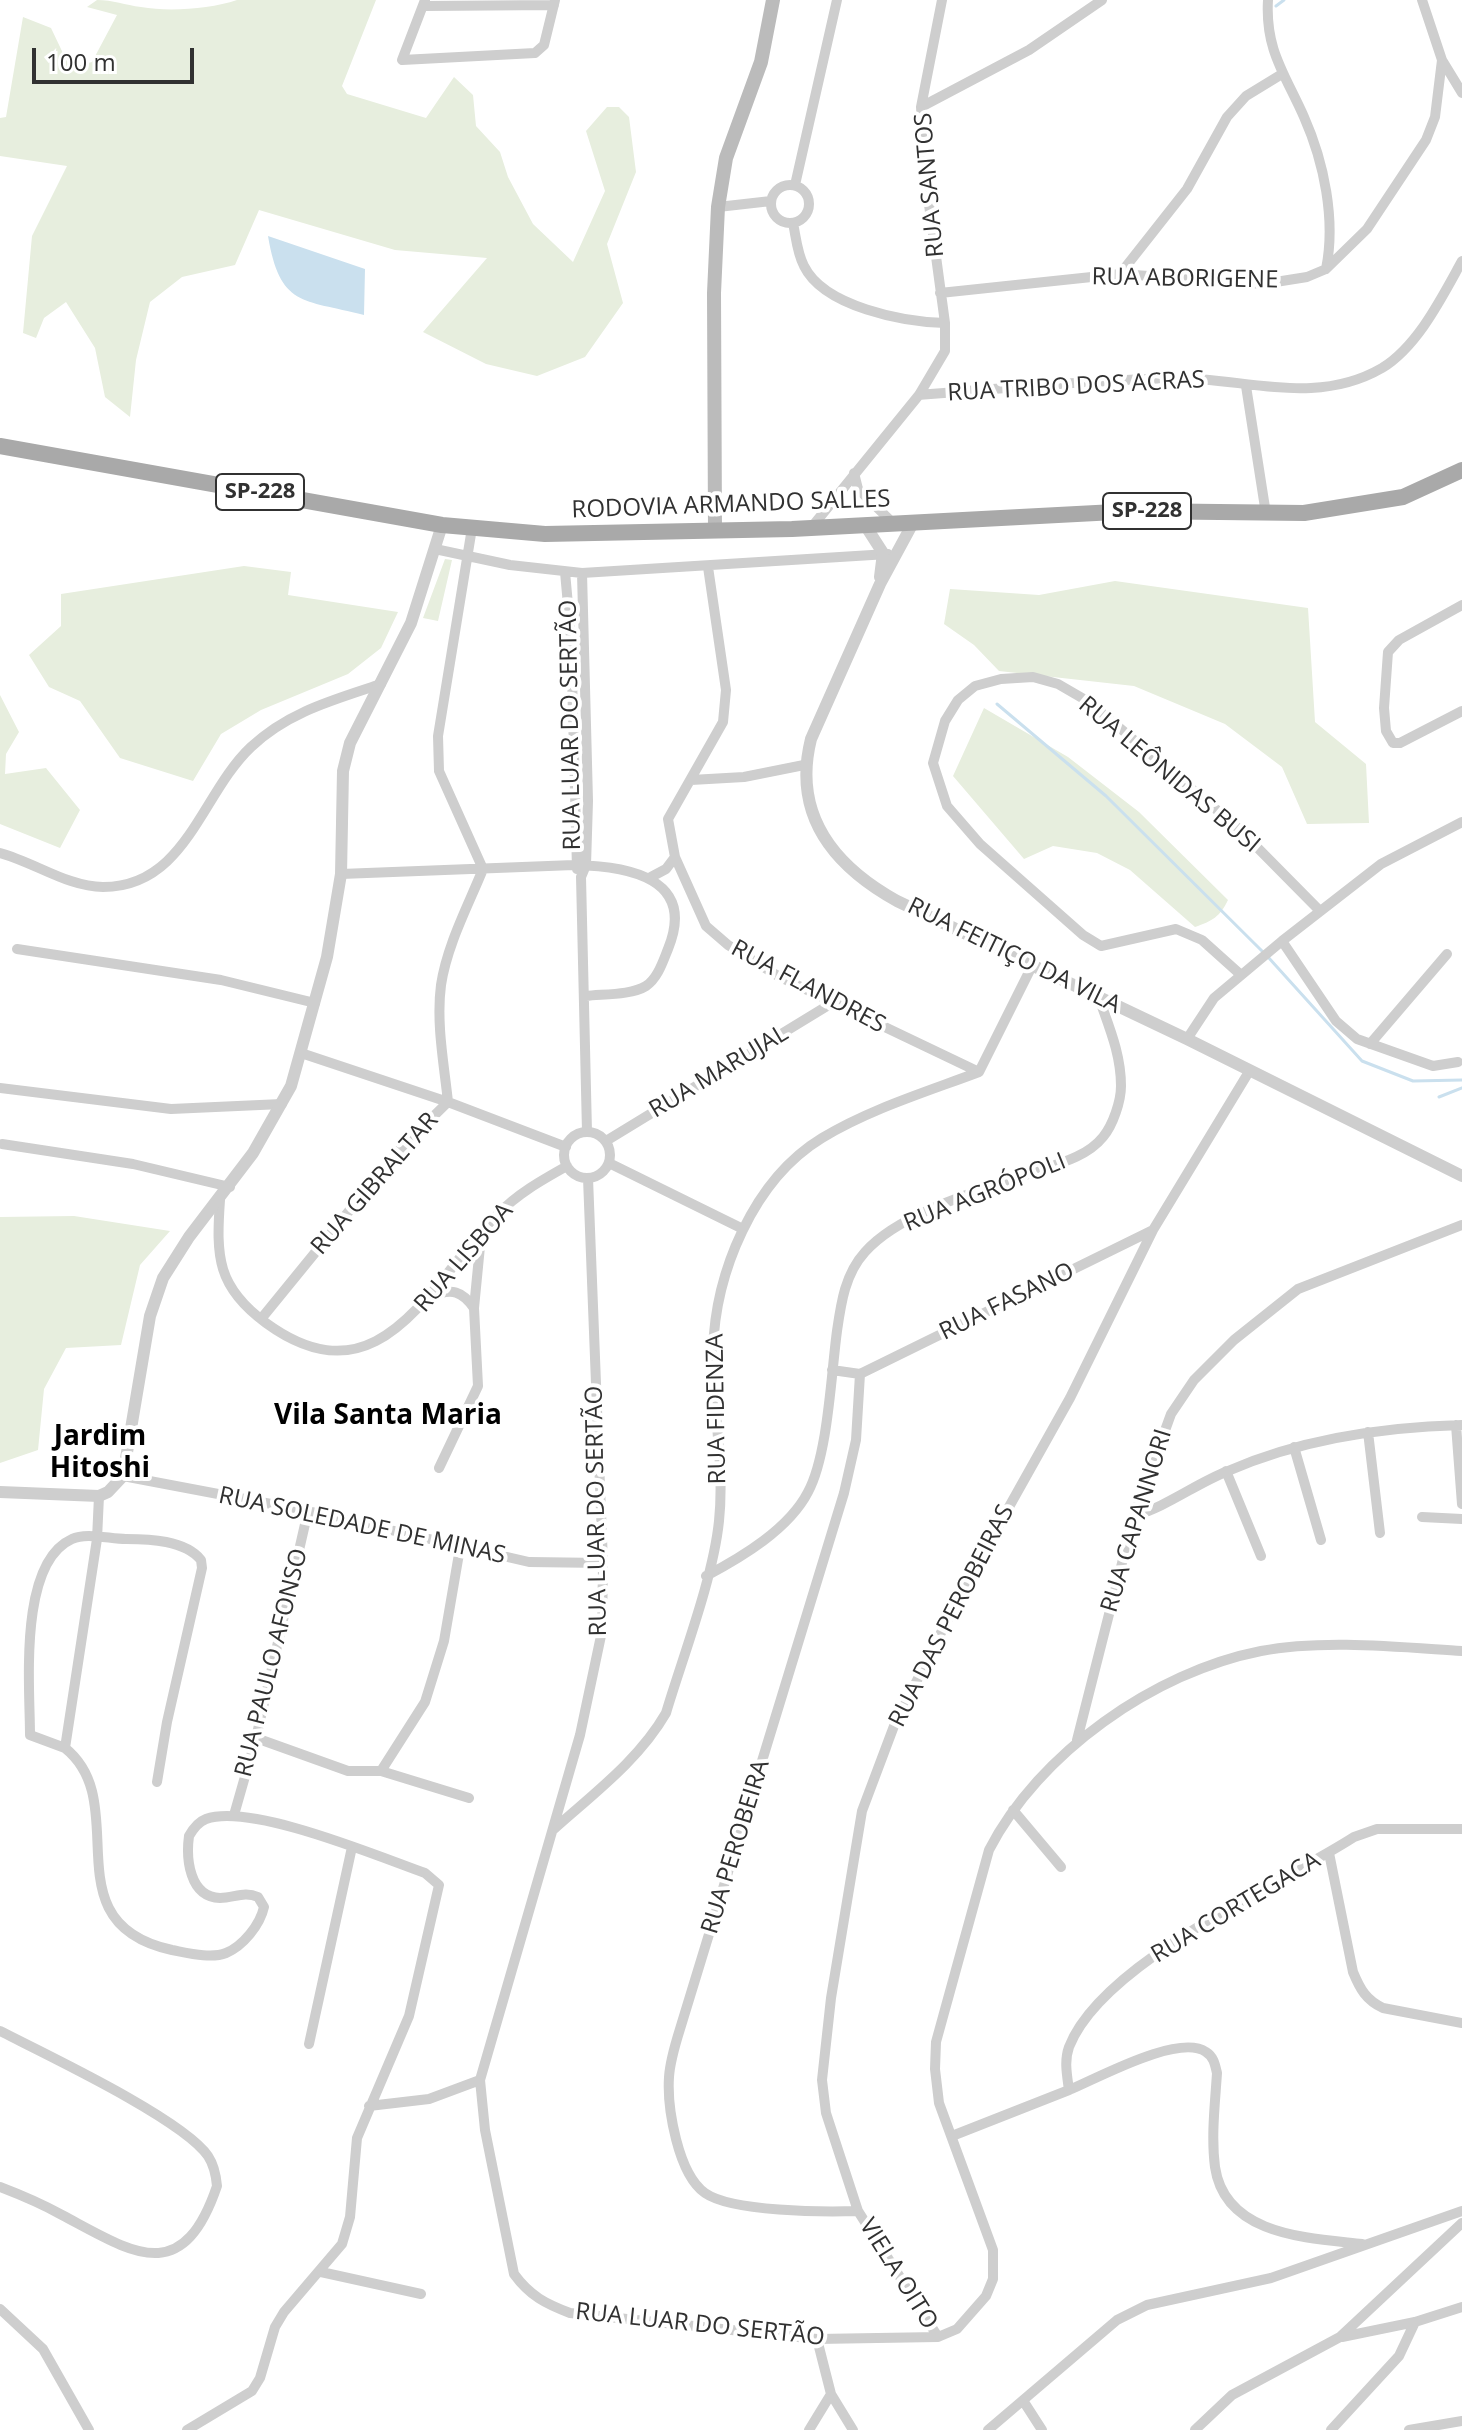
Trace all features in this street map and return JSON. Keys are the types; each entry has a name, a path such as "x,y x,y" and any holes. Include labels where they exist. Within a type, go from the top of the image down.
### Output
{"main road":[{"path":"715,531 714,293 718,207 726,158 761,62 773,0"},
{"name":"RODOVIA ARMANDO SALLES","path":"0,446 442,525 545,534 811,528 1134,511 1304,513 1381,503 1427,488 1462,470"}],"street":[{"path":"795,185 837,0"},
{"name":"RUA SANTOS","path":"811,528 919,395 942,360 945,323 925,175 921,107 942,0"},
{"path":"921,107 1029,50 1102,0"},
{"path":"1268,0 1270,47 1304,116 1318,158 1331,237 1326,269"},
{"path":"1422,0 1442,60 1462,93"},
{"path":"554,2 544,45 535,53 402,60 425,3 554,2"},
{"name":"RUA ABORIGENE","path":"940,293 1120,274 1284,283 1326,269 1367,229 1426,140 1435,117 1442,60"},
{"path":"1120,274 1187,189 1227,117 1246,96 1282,74"},
{"path":"718,207 771,201 782,186 795,185 808,196 809,208 804,218 793,223 777,217 771,201"},
{"path":"793,223 804,268 834,295 895,317 945,323"},
{"name":"RUA TRIBO DOS ACRAS","path":"919,395 1024,385 1169,378 1246,386 1330,387 1350,383 1385,366 1412,341 1462,261"},
{"path":"1246,386 1266,514"},
{"path":"854,473 858,489 894,524"},
{"name":"RUA FEITIÇO DA VILA","path":"913,523 880,584 811,739 804,765 807,797 829,846 858,876 897,901 1187,1039 1462,1176"},
{"path":"0,1492 99,1496 108,1492 123,1476 155,1296 170,1264 230,1187 282,1104 301,1053 315,1003 341,874 343,771 360,719 411,623 442,525"},
{"path":"865,525 883,553"},
{"path":"472,528 438,736 439,771 483,869"},
{"path":"435,549 467,558 582,573 898,553"},
{"name":"RUA FEITIÇO DA VILA","path":"880,584 883,553"},
{"name":"RUA FLANDRES","path":"708,567 725,708 718,737 668,819 675,857 706,926 716,937 778,976 979,1072"},
{"name":"RUA LUAR DO SERTÃO","path":"565,572 572,669 574,865 581,877"},
{"name":"RUA LUAR DO SERTÃO","path":"582,573 586,865 581,877 587,1132"},
{"path":"1462,605 1399,640 1388,652 1384,708 1388,737 1400,743 1462,711"},
{"path":"572,669 584,667"},
{"name":"RUA LEÔNIDAS BUSI","path":"1241,975 1202,940 1176,929 1101,946 1083,935 980,844 947,806 933,763 945,721 958,700 975,686 1001,679 1033,677 1058,684 1089,702 1237,827 1320,911"},
{"path":"0,853 81,884 121,887 139,881 174,855 229,772 272,728 307,708 381,684"},
{"path":"691,780 717,780 804,765"},
{"path":"1187,1039 1214,998 1320,911 1381,864 1462,822"},
{"path":"651,877 666,869 675,857"},
{"path":"341,874 586,865 628,869 651,877 676,914 673,937 652,981 641,988 586,996"},
{"name":"RUA GIBRALTAR","path":"261,1319 398,1151 448,1102 440,1003 442,982 447,958 483,869"},
{"path":"676,914 693,901"},
{"path":"1282,941 1336,1021 1357,1039 1433,1066 1458,1062"},
{"path":"17,949 221,980 315,1003"},
{"path":"1370,1044 1447,954"},
{"path":"979,1072 1032,966"},
{"name":"RUA AGRÓPOLI","path":"706,1576 732,1562 790,1518 808,1493 825,1421 846,1283 864,1252 878,1240 926,1212 1069,1160 1105,1136 1121,1089 1118,1052 1099,998"},
{"name":"RUA MARUJAL","path":"606,1141 832,1003"},
{"path":"301,1053 448,1102 566,1147"},
{"name":"RUA DAS PEROBEIRAS","path":"858,2211 826,2113 822,2080 850,1867 862,1811 879,1761 909,1694 1070,1398 1132,1278 1153,1230 1250,1070"},
{"name":"RUA FIDENZA","path":"552,1830 624,1767 655,1732 666,1713 706,1576 719,1518 713,1349 716,1317 726,1276 743,1229 789,1165 820,1139 865,1115 979,1072"},
{"path":"0,1088 171,1109 282,1104"},
{"path":"587,1132 606,1141 609,1163 601,1173 588,1178 576,1175 567,1166 566,1147 570,1139 587,1132"},
{"path":"2,1144 133,1164 230,1187"},
{"path":"609,1163 743,1229"},
{"name":"RUA LISBOA","path":"220,1200 218,1241 224,1277 236,1295 261,1319 302,1344 345,1348 376,1340 399,1328 432,1296 496,1215 567,1166"},
{"name":"RUA LUAR DO SERTÃO","path":"588,1178 603,1563 598,1660 480,2080 485,2130 514,2274 527,2292 570,2313 817,2339 938,2337"},
{"name":"RUA CAPANNORI","path":"1077,1740 1134,1516 1175,1408 1203,1369 1298,1289 1462,1225"},
{"name":"RUA FASANO","path":"860,1374 1153,1230"},
{"path":"439,1468 478,1386 474,1308 481,1235"},
{"path":"432,1296 449,1290 459,1293 474,1308"},
{"path":"832,1370 860,1374"},
{"name":"RUA PEROBEIRA","path":"858,2211 726,2202 705,2193 694,2182 680,2149 669,2091 670,2065 680,2029 844,1493 856,1440 860,1374"},
{"path":"1134,1516 1165,1504 1226,1471 1294,1447 1368,1432 1459,1425 1462,1504"},
{"path":"1368,1432 1380,1533"},
{"path":"1294,1447 1321,1540"},
{"path":"1226,1471 1261,1556"},
{"name":"RUA SOLEDADE DE MINAS","path":"123,1476 308,1511 529,1562 603,1563"},
{"path":"65,1748 97,1539 99,1496"},
{"name":"RUA PAULO AFONSO","path":"234,1815 256,1738 308,1511"},
{"path":"1422,1517 1462,1519"},
{"path":"157,1782 201,1560 192,1551 175,1545 146,1539 97,1539 85,1535 62,1544 52,1555 33,1608 30,1735 65,1748 85,1768 93,1789 104,1897 114,1918 139,1942 184,1953 219,1956 241,1944 255,1927 264,1907 258,1897 246,1893 220,1898 208,1895 198,1887 187,1853 194,1827 205,1819 234,1815 352,1847 425,1873 439,1885 409,2016 357,2138 347,2232 321,2272 275,2327 260,2378 252,2391 187,2430"},
{"path":"381,1771 425,1702 444,1641 460,1548"},
{"path":"938,2337 957,2329 976,2311 993,2279 993,2250 939,2103 936,2042 989,1850 1013,1810 1077,1740 1166,1686 1203,1669 1263,1651 1392,1646 1462,1651"},
{"path":"256,1738 348,1771 381,1771 469,1798"},
{"path":"1013,1810 1061,1867"},
{"name":"RUA CORTEGACA","path":"1069,2090 1066,2063 1069,2049 1089,2017 1124,1979 1185,1935 1354,1837 1377,1829 1462,1829"},
{"path":"309,2044 352,1847"},
{"path":"1329,1853 1353,1972 1361,1990 1372,2003 1383,2008 1462,2023"},
{"path":"0,2031 143,2108 188,2137 207,2155 217,2186 199,2225 184,2241 151,2255 132,2252 0,2187"},
{"path":"952,2136 1159,2052 1180,2047 1207,2052 1214,2060 1217,2073 1215,2169 1223,2192 1237,2209 1279,2233 1364,2244"},
{"path":"369,2106 429,2099 480,2080"},
{"name":"VIELA OITO","path":"858,2211 938,2337"},
{"path":"988,2430 1117,2320 1147,2305 1271,2278 1462,2211"},
{"path":"1195,2430 1232,2395 1340,2337 1462,2223"},
{"path":"321,2272 421,2294"},
{"path":"1340,2337 1415,2322 1462,2307"},
{"path":"0,2309 43,2349 89,2430"},
{"path":"1331,2430 1399,2356 1415,2322"},
{"path":"817,2339 831,2394 853,2430"},
{"path":"799,2430 831,2394"},
{"path":"1024,2402 1042,2430"},
{"path":"809,2430 816,2413"},
{"path":"1409,2430 1435,2429 1462,2421"}],"green space":[{"path":"97,0 152,9 177,9 215,6 237,0 376,0 342,86 347,94 426,118 454,77 473,95 476,126 500,152 508,177 533,224 573,262 605,191 586,131 607,107 619,107 629,117 636,172 607,244 623,303 585,357 537,376 486,364 423,332 487,258 395,250 259,210 235,265 182,277 150,302 136,360 130,417 105,397 95,348 66,302 44,318 36,338 23,333 32,236 67,166 0,156 0,118 6,117 23,17 51,28 70,68 92,62 117,15 87,7"},
{"path":"445,559 452,560 438,621 423,618"},
{"path":"244,566 291,572 288,595 398,612 381,648 348,674 261,710 221,734 193,781 120,758 80,701 49,687 29,655 61,626 61,594"},
{"path":"1115,581 1308,608 1315,722 1366,764 1369,823 1307,824 1282,767 1225,724 1134,686 999,671 974,645 944,624 950,589 1039,595"},
{"path":"0,695 19,732 6,754 5,774 46,768 80,810 60,848 0,824"},
{"path":"984,708 1068,757 1139,812 1228,900 1219,914 1195,927 1130,870 1097,853 1053,846 1024,859 953,776"},
{"path":"74,1216 170,1231 140,1265 121,1345 66,1348 44,1389 38,1450 0,1463 0,1217"}],"water":[{"path":"268,236 365,269 364,315 310,302 287,288 279,276"}],"waterway":[{"path":"1276,6 1284,0"},
{"path":"997,704 1106,796 1263,952"},
{"path":"1268,957 1362,1061 1413,1081 1462,1080"},
{"path":"1439,1097 1462,1088"}],"district":[{"name":"Vila Santa Maria","path":"388,1416"},
{"name":"Jardim Hitoshi","path":"100,1453"}]}
